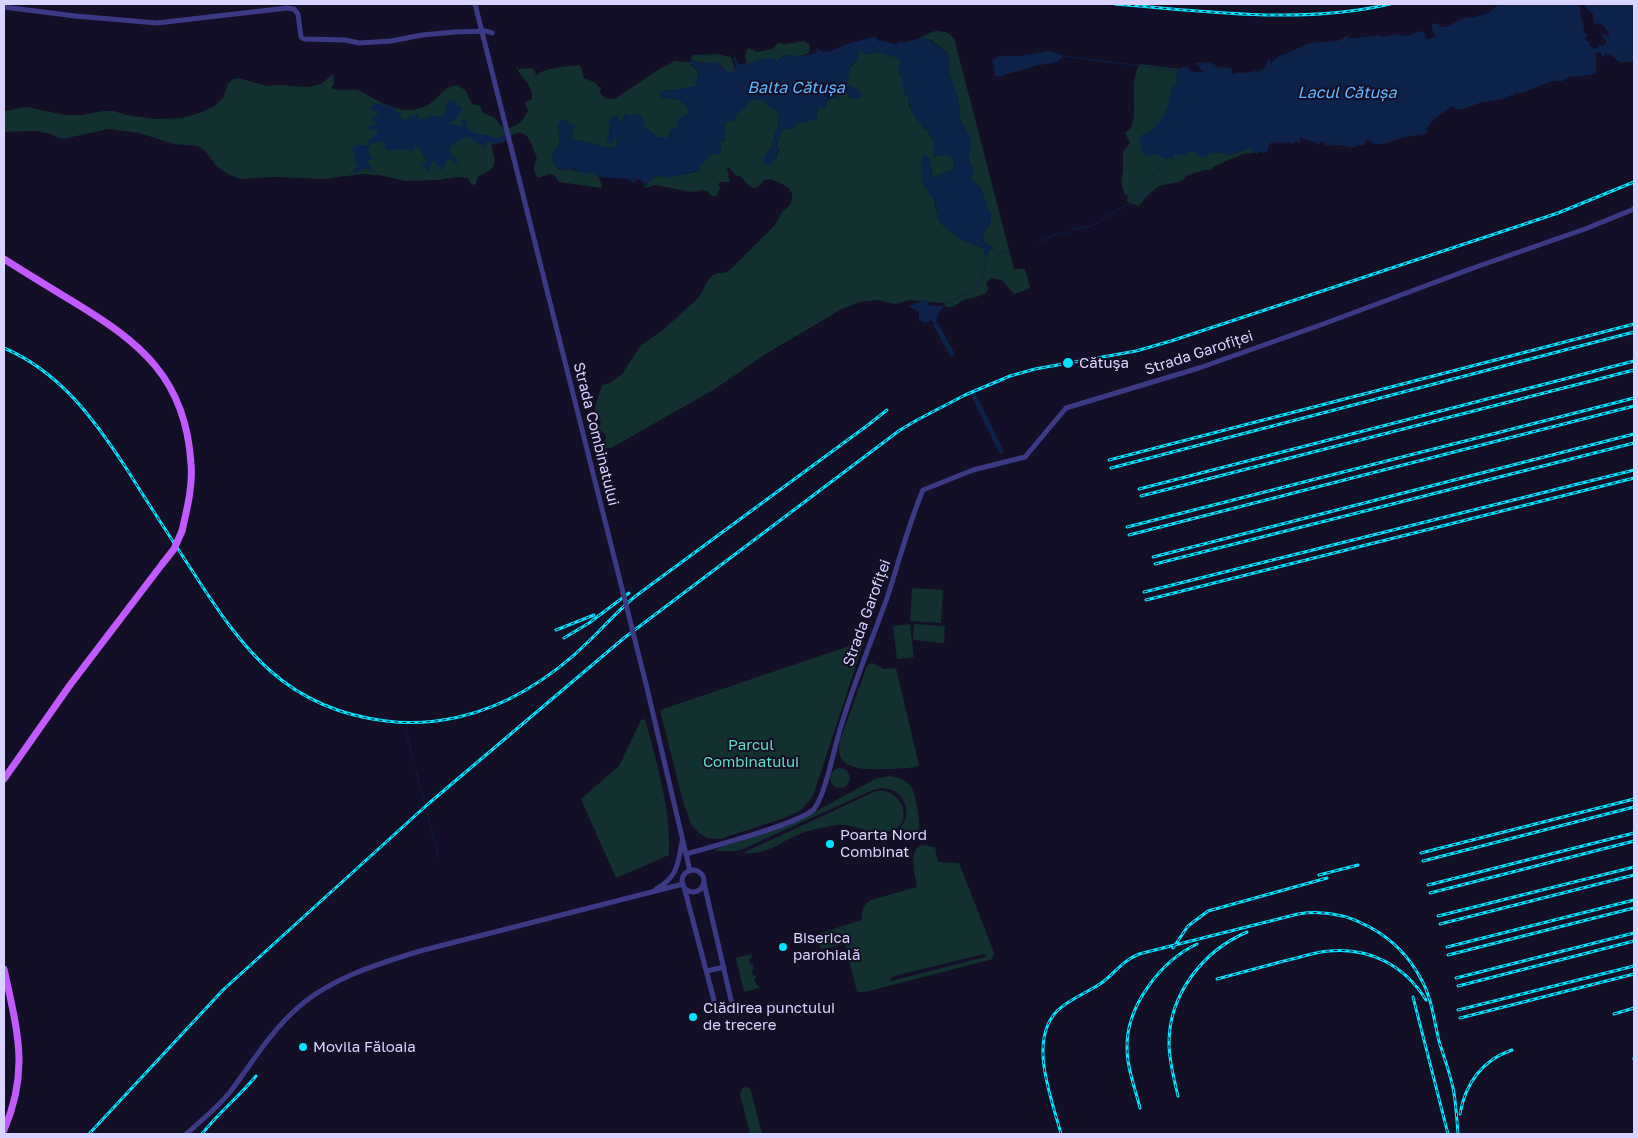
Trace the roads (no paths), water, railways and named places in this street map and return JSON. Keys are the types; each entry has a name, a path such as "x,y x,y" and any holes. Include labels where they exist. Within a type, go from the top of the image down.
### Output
{"main road":[{"path":"4,259 100,318 133,342 152,361 168,383 181,412 187,431 192,465 189,498 182,531 174,549 70,685 4,779"},
{"path":"4,969 17,1032 20,1062 16,1096 4,1130"}],"street":[{"name":"Strada Combinatului","path":"475,4 646,684 690,871"},
{"path":"4,7 75,16 157,23 288,8 294,9 298,14 301,37 304,39 345,40 358,43 391,41 422,35 455,32 486,31 492,33"},
{"name":"Strada Garofiței","path":"686,854 796,820 813,810 830,767 842,719 887,598 914,511 923,490 974,470 1025,457 1066,408 1235,355 1634,209"},
{"path":"644,894 661,886 671,878 677,867 682,839"},
{"path":"715,1004 684,885 684,874 690,871 699,872 703,876 731,1000"},
{"path":"684,885 689,891 696,891 704,883"},
{"path":"186,1134 221,1102 265,1043 291,1014 306,1001 332,985 377,964 420,951 684,885"},
{"path":"707,971 724,967"}],"water":[{"name":"Lacul Cătușa","path":"1498,4 1580,4 1581,20 1584,25 1582,27 1584,33 1588,35 1585,38 1589,46 1597,49 1598,45 1600,44 1602,47 1607,42 1602,36 1603,33 1607,37 1609,34 1603,25 1598,23 1594,25 1593,14 1587,10 1585,4 1634,4 1634,61 1620,63 1611,55 1605,54 1603,59 1601,53 1598,52 1596,54 1596,74 1570,77 1562,81 1552,81 1523,93 1515,93 1507,98 1480,103 1463,109 1451,106 1429,124 1427,133 1383,144 1375,144 1368,140 1364,145 1353,148 1339,145 1326,146 1324,142 1321,141 1317,145 1316,142 1302,139 1301,137 1299,139 1301,143 1295,141 1294,144 1287,141 1287,144 1283,142 1270,143 1267,152 1259,152 1258,154 1250,148 1230,155 1214,152 1205,157 1198,156 1195,152 1189,151 1186,155 1173,155 1172,159 1166,159 1154,153 1153,156 1147,157 1143,152 1139,138 1153,129 1162,119 1174,82 1177,86 1177,74 1182,67 1187,67 1193,72 1204,72 1195,63 1210,62 1218,67 1231,68 1233,75 1251,70 1253,73 1255,67 1256,72 1266,67 1267,61 1270,58 1270,63 1281,55 1309,43 1337,41 1350,34 1347,39 1374,35 1373,38 1378,35 1382,37 1398,34 1407,36 1422,31 1426,38 1429,39 1436,37 1432,30 1432,24 1437,23 1441,27 1446,27 1465,17 1471,18 1489,13"},
{"name":"Balta Cătușa","path":"876,36 878,41 894,44 900,43 901,40 903,43 923,37 949,54 949,72 957,96 960,111 959,118 971,139 968,160 974,170 971,180 981,187 986,206 991,214 991,223 984,232 983,240 993,250 989,250 986,258 983,248 961,240 939,222 935,202 921,179 922,169 920,167 923,161 921,158 923,158 923,154 930,158 932,179 953,170 954,161 946,155 933,158 935,150 928,129 925,130 913,113 904,93 898,68 902,62 894,55 894,58 879,52 868,55 858,50 857,59 848,69 851,70 848,74 851,78 848,78 848,85 860,91 861,97 850,98 845,89 841,88 835,94 840,101 834,98 826,100 827,109 818,109 816,120 809,119 807,123 798,123 790,129 783,129 776,146 778,146 777,154 771,164 766,165 763,163 765,155 771,148 779,116 777,111 767,105 764,100 752,99 737,114 734,121 725,122 726,135 720,143 720,154 711,154 704,163 699,164 701,171 669,178 658,176 648,181 646,186 643,181 637,179 634,183 628,179 598,177 589,171 586,175 573,169 560,170 554,164 552,155 554,149 560,144 558,124 562,120 566,120 575,126 571,132 574,135 571,138 608,148 618,146 616,138 612,143 606,141 611,128 608,122 610,119 619,115 618,122 620,122 623,120 625,113 630,116 638,113 642,116 645,128 653,133 655,137 664,137 667,140 671,129 680,126 676,122 687,114 687,107 679,99 660,97 659,92 697,86 695,81 699,73 689,63 691,59 698,62 717,63 730,74 736,68 734,55 739,64 751,63 764,58 778,60 786,55 797,57 816,53 815,47 822,52 831,51 847,44"},
{"path":"1047,51 1064,56 1057,62 1030,67 1029,70 1028,68 997,77 995,75 992,60 996,57 1028,55"},
{"path":"450,100 455,101 456,105 462,109 456,119 449,122 449,124 463,126 464,124 461,121 465,119 467,122 466,127 475,133 490,135 498,139 508,131 512,135 504,142 487,142 485,147 468,137 460,140 454,143 449,150 460,165 450,159 446,161 443,169 440,170 438,169 440,168 438,164 432,161 428,173 427,169 421,164 426,161 420,148 415,148 412,152 405,149 388,150 385,148 385,143 380,141 371,144 368,150 373,160 367,160 374,173 362,169 362,171 357,171 356,174 353,173 358,165 353,160 356,158 352,150 357,145 367,145 377,132 378,128 371,130 368,128 376,123 372,118 376,115 378,116 377,111 373,111 371,108 374,103 394,108 396,112 401,112 400,118 406,120 408,116 417,114 419,119 430,116 442,116 446,111 445,105"},
{"path":"925,300 930,306 943,306 937,317 936,325 931,320 925,323 919,320 919,312 909,306"}],"waterway":[{"path":"1064,56 1178,71"},
{"path":"1040,242 1059,233 1067,234 1075,229 1092,226 1124,206 1133,203 1166,159"},
{"path":"993,250 997,253 1005,252"},
{"path":"943,306 973,289 978,284 985,269 986,258"},
{"path":"936,325 952,354"},
{"path":"973,394 1001,451"},
{"path":"813,489 816,492"},
{"path":"406,730 413,762"},
{"path":"416,771 439,858"}],"railway":[{"path":"1115,4 1218,13 1288,15 1322,14 1390,4"},
{"path":"89,1134 223,990 428,804 624,638 900,430 965,395 1010,376 1035,369 1136,351 1171,341 1558,213 1634,182"},
{"path":"1109,460 1634,324"},
{"path":"1111,468 1634,332"},
{"path":"4,348 42,370 59,384 88,415 114,450 230,626 271,671 294,689 321,704 351,714 386,721 422,722 458,717 492,707 524,691 573,656 637,595 887,410"},
{"path":"1139,489 1634,361"},
{"path":"1141,496 1634,370"},
{"path":"1127,527 1634,398"},
{"path":"1129,535 1634,406"},
{"path":"1153,557 1634,434"},
{"path":"1155,564 1634,443"},
{"path":"1144,592 1634,470"},
{"path":"1146,600 1634,478"},
{"path":"564,638 589,623 629,593"},
{"path":"556,630 594,615"},
{"path":"1421,853 1634,799"},
{"path":"1423,861 1634,807"},
{"path":"1428,885 1634,833"},
{"path":"1430,893 1634,841"},
{"path":"1319,875 1358,865"},
{"path":"1438,916 1634,867"},
{"path":"1440,924 1634,875"},
{"path":"1173,948 1188,926 1208,911 1327,878"},
{"path":"1447,947 1634,900"},
{"path":"1448,955 1634,908"},
{"path":"1061,1134 1044,1070 1043,1053 1044,1037 1049,1023 1058,1010 1100,984 1122,964 1139,954 1298,914 1317,913 1353,919 1370,927 1399,949 1411,963 1425,986 1430,1002 1439,1041 1453,1086 1458,1134"},
{"path":"1178,1096 1172,1070 1169,1043 1175,1008 1182,991 1192,976 1216,950 1247,932"},
{"path":"1456,978 1634,933"},
{"path":"1458,986 1634,941"},
{"path":"1140,1108 1127,1056 1128,1032 1132,1016 1139,1001 1159,973 1184,952 1197,944"},
{"path":"1217,979 1312,954 1329,951 1358,952 1385,961 1397,968 1408,977 1426,1000"},
{"path":"1458,1010 1634,966"},
{"path":"1460,1018 1634,974"},
{"path":"1413,997 1448,1134"},
{"path":"1614,1014 1634,1008"},
{"path":"1460,1114 1466,1093 1477,1074 1492,1060 1512,1050"},
{"path":"202,1134 256,1076"}],"place":[{"name":"Cătuşa","path":"1068,363"},
{"name":"Poarta Nord Combinat","path":"830,844"},
{"name":"Biserica parohială","path":"783,947"},
{"name":"Clădirea punctului de trecere","path":"693,1017"},
{"name":"Movila Făloaia","path":"303,1047"}],"park label":[{"name":"Parcul Combinatului","path":"751,754"}]}
